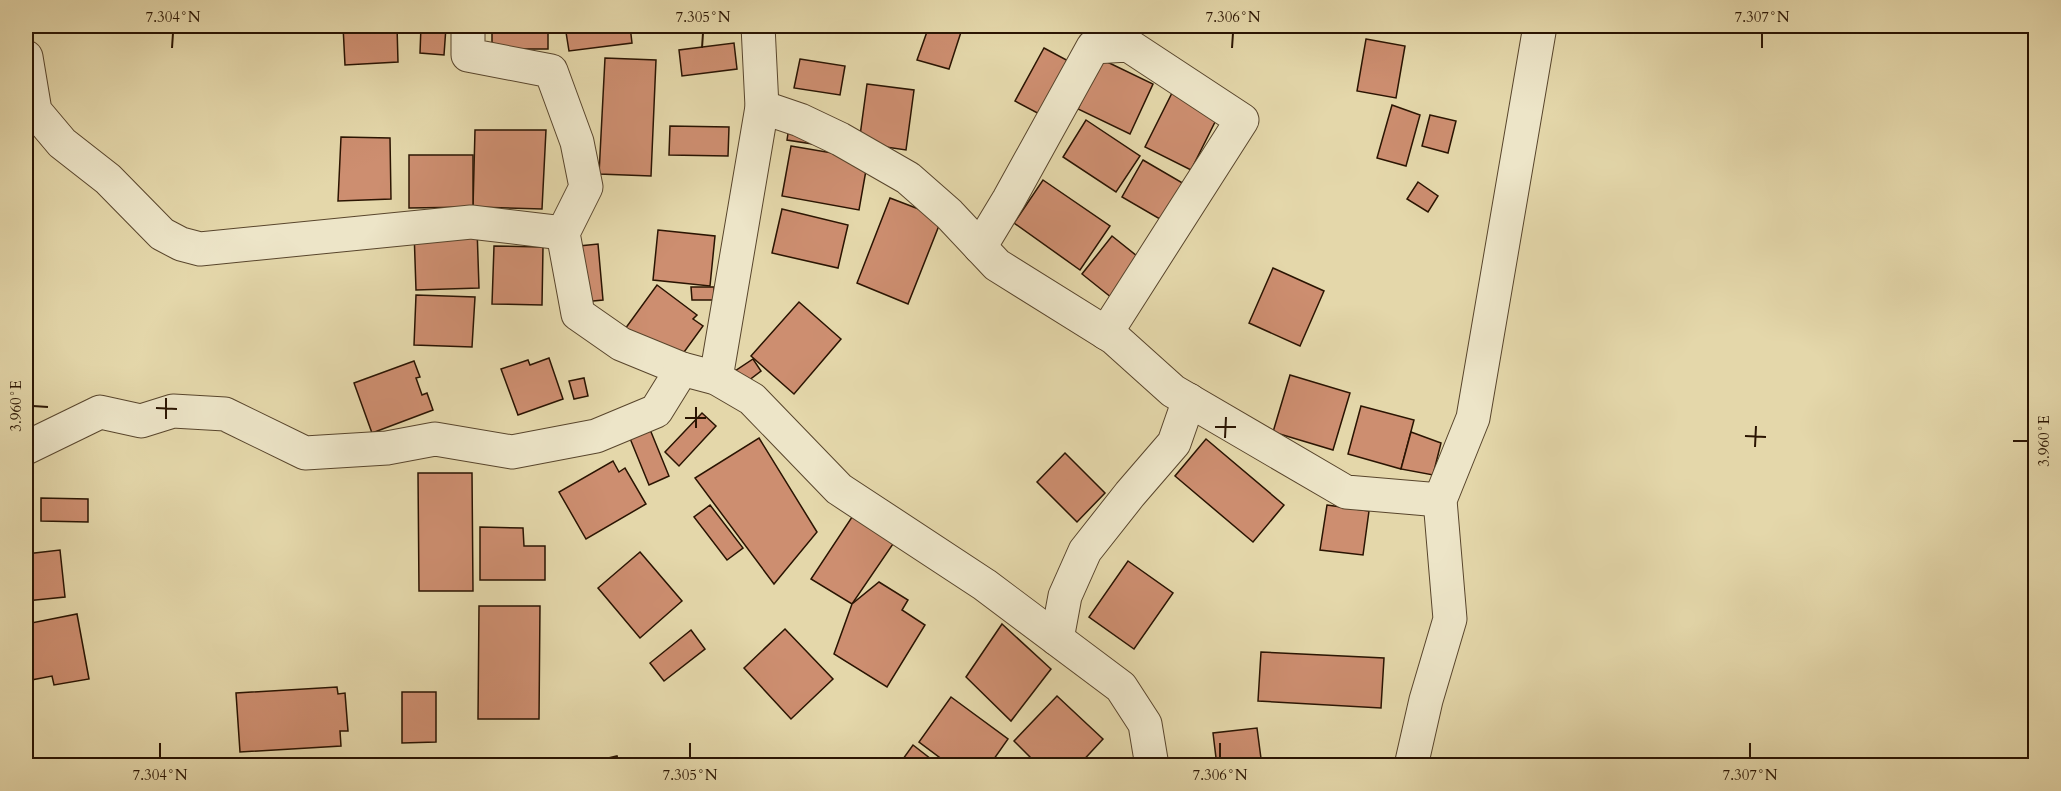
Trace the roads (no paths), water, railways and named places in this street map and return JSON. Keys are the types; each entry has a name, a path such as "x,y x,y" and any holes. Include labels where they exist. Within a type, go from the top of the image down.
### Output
{"street":[{"path":"468,26 468,55 551,71 577,142 586,187 563,233 578,314 621,344 682,369 716,378 752,399 839,489 986,585 1121,687 1145,724 1152,765"},
{"path":"716,378 762,107 758,26"},
{"path":"1411,765 1426,700 1450,619 1440,500 1473,418 1540,26"},
{"path":"980,247 1042,141 1093,47 1128,45 1242,120 1106,333"},
{"path":"26,57 35,111 47,126 62,143 108,179 162,234 181,244 200,249 471,222 563,233"},
{"path":"762,107 800,120 840,139 908,178 949,214 997,266 1106,333 1173,391 1346,492 1440,500"},
{"path":"26,448 100,412 141,421 173,411 225,414 305,453 387,448 435,439 512,452 596,436 656,411 682,369"},
{"path":"1057,639 1065,596 1085,551 1174,443 1189,400"}]}
